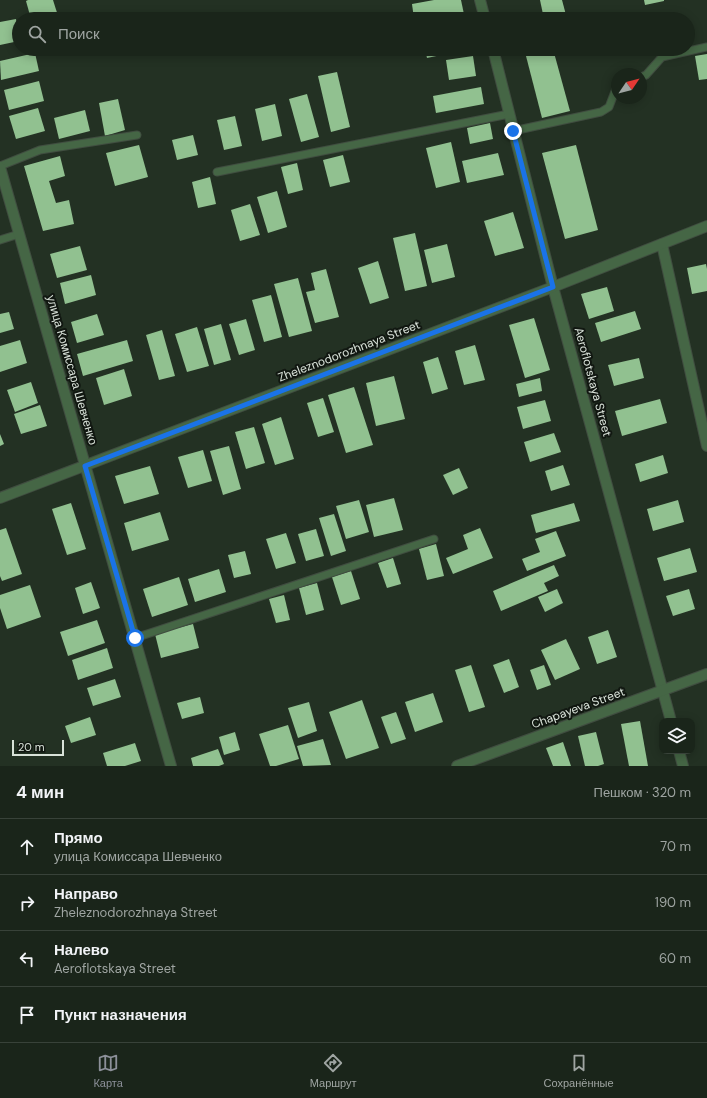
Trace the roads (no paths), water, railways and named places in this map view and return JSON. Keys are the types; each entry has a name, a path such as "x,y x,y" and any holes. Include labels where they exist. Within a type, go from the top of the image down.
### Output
{"street":[{"path":"480,0 483,12"},
{"name":"Aeroflotskaya Street","path":"494,56 553,287 670,718"},
{"name":"улица Комиссара Шевченко","path":"0,166 171,766"},
{"name":"Zheleznodorozhnaya Street","path":"0,498 553,287 707,226"},
{"path":"662,244 707,446"},
{"name":"Chapayeva Street","path":"457,766 707,674"},
{"path":"680,754 683,766"}],"lane":[{"path":"695,50 707,47"},
{"path":"647,75 662,57 666,56"},
{"path":"513,131 601,112 609,107 611,102"},
{"path":"217,172 509,114"},
{"path":"0,166 40,150 137,135"},
{"path":"0,240 19,234"},
{"path":"135,638 434,540"}]}
